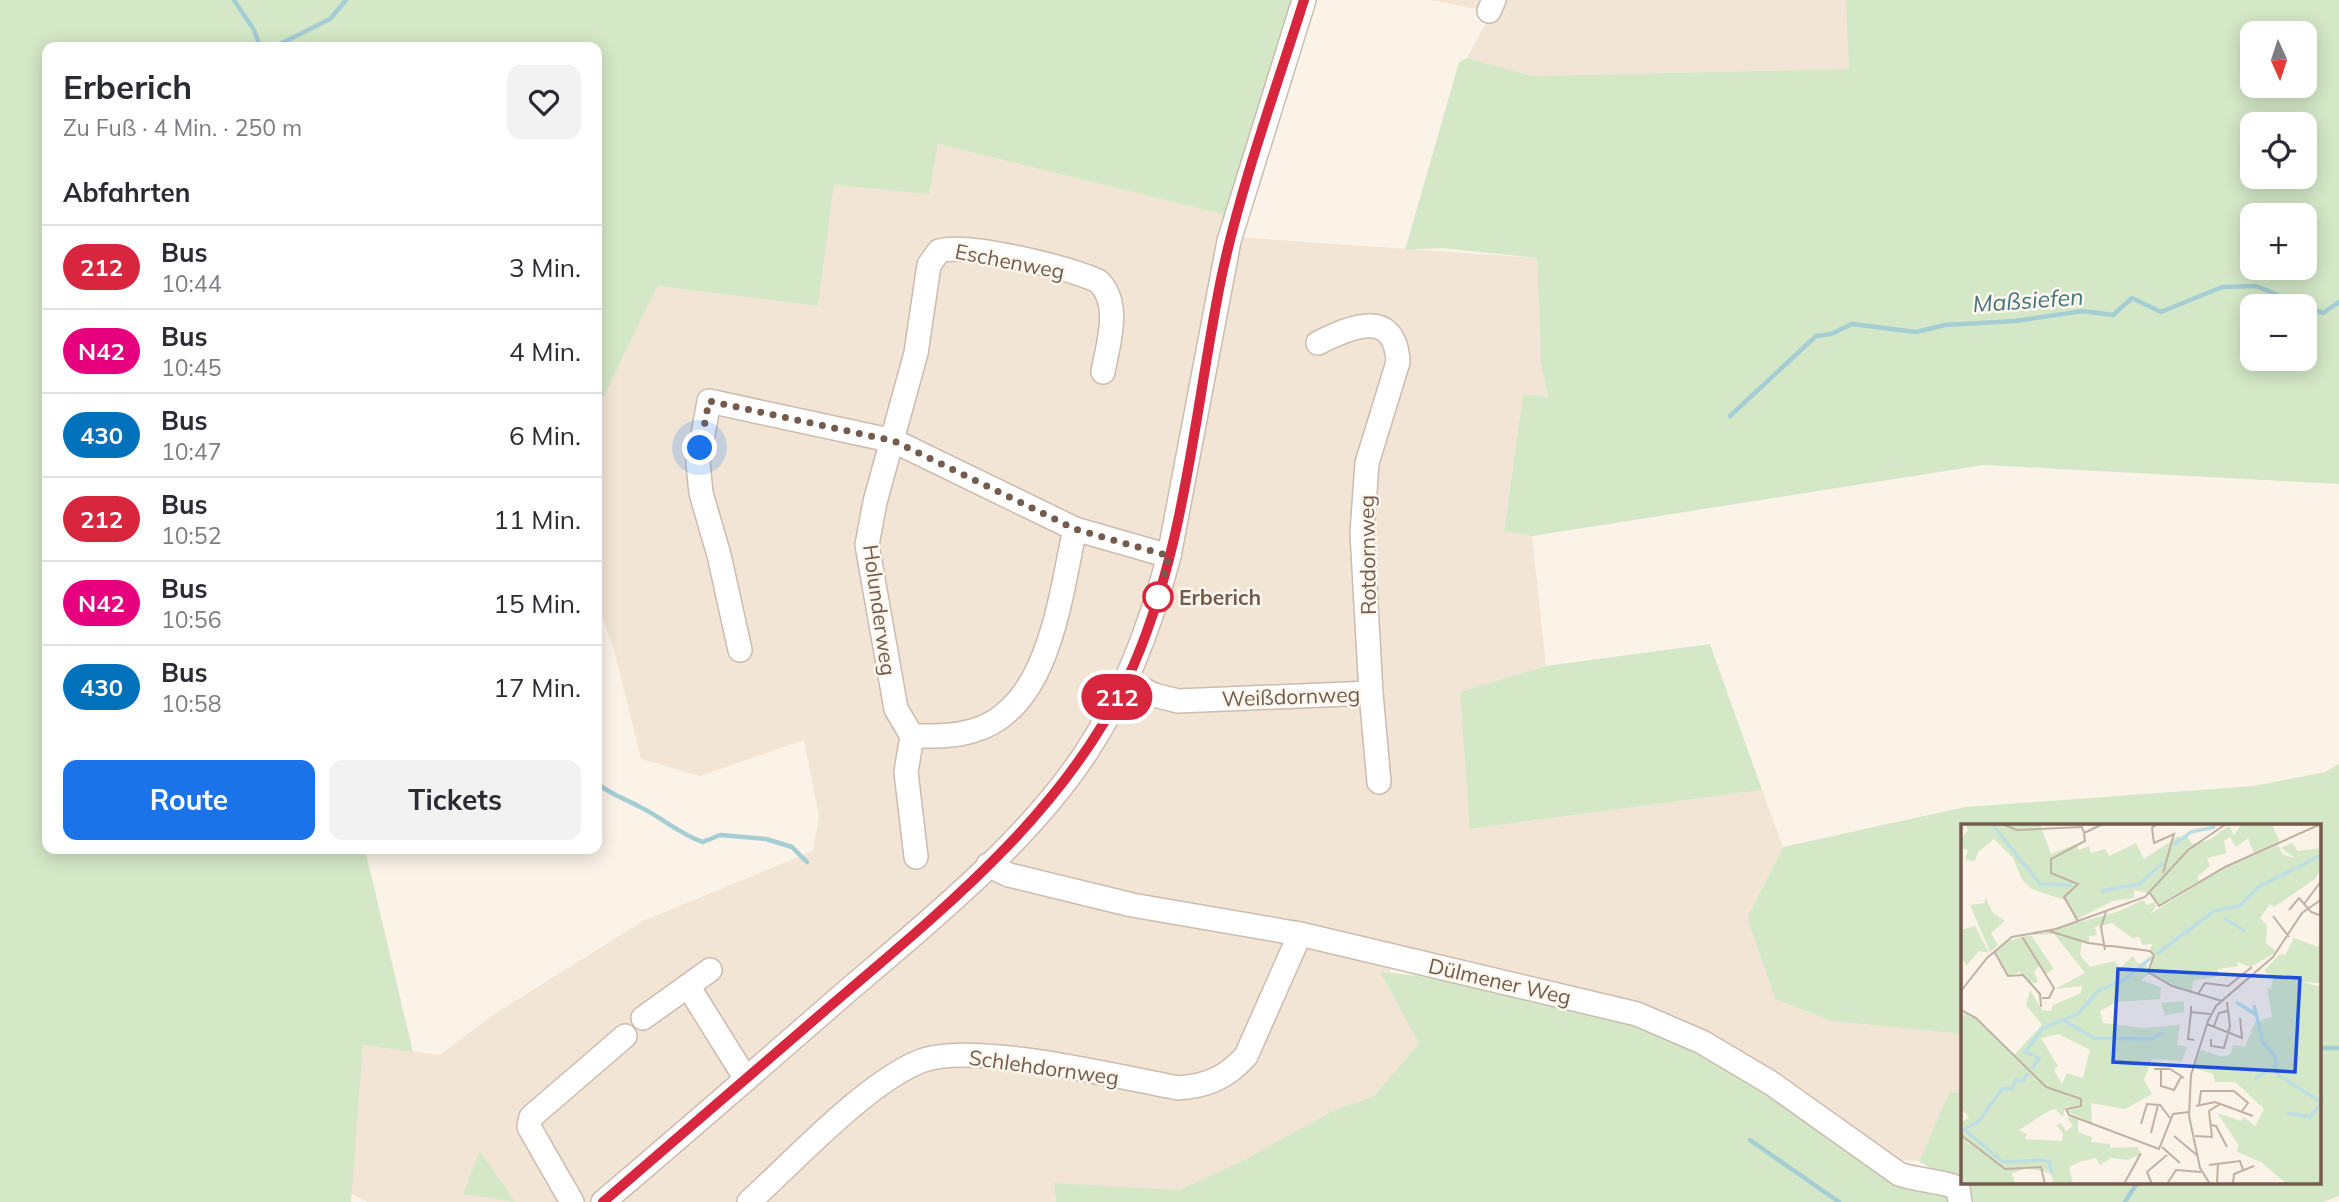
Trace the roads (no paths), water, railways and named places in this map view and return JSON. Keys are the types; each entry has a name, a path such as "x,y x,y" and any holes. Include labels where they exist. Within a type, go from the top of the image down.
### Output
{"street":[{"path":"603,1202 934,917 1055,794 1088,751 1126,681 1153,611 1169,556 1229,241 1304,0"},
{"name":"Eschenweg","path":"894,441 916,353 929,265 939,251 955,247 977,250 1098,281 1105,287 1112,312 1103,372"},
{"name":"Rotdornweg","path":"1318,344 1348,329 1368,325 1385,331 1394,338 1398,351 1398,362 1367,463 1362,533 1371,693"},
{"path":"740,650 719,555 701,493 698,463 709,401 894,441 1075,529 1169,556"},
{"name":"Holunderweg","path":"894,441 875,502 867,545 896,709 912,736"},
{"path":"916,857 906,772 912,736 948,736 975,731 1013,706 1039,669 1049,645 1075,529"},
{"name":"Weißdornweg","path":"1126,681 1154,695 1178,701 1371,693 1379,782"},
{"name":"Dülmener Weg","path":"988,865 1009,875 1132,905 1300,934 1637,1014 1702,1042 1771,1083 1899,1174 1918,1181 1958,1188 1960,1202"},
{"name":"Schlehdornweg","path":"750,1202 880,1084 923,1060 982,1054 1178,1088 1219,1080 1246,1056 1300,934"},
{"path":"643,1018 710,970"},
{"path":"688,986 746,1079"},
{"path":"572,1202 529,1128 531,1117 625,1036"}],"waterway":[{"path":"234,0 254,30 258,42"},
{"path":"284,42 330,19 346,0"},
{"name":"Maßsiefen","path":"1730,416 1816,336 1831,334 1852,324 1916,332 1945,325 2015,321 2083,311 2113,315 2132,298 2161,312 2222,287 2256,286 2323,313 2339,302"},
{"path":"602,787 703,842 720,835 766,839 792,847 807,862"},
{"path":"2322,1048 2339,1048"},
{"path":"1750,1140 1839,1202"},
{"path":"2125,1202 2136,1184"}],"place":[{"name":"Erberich","path":"1158,597"}]}
